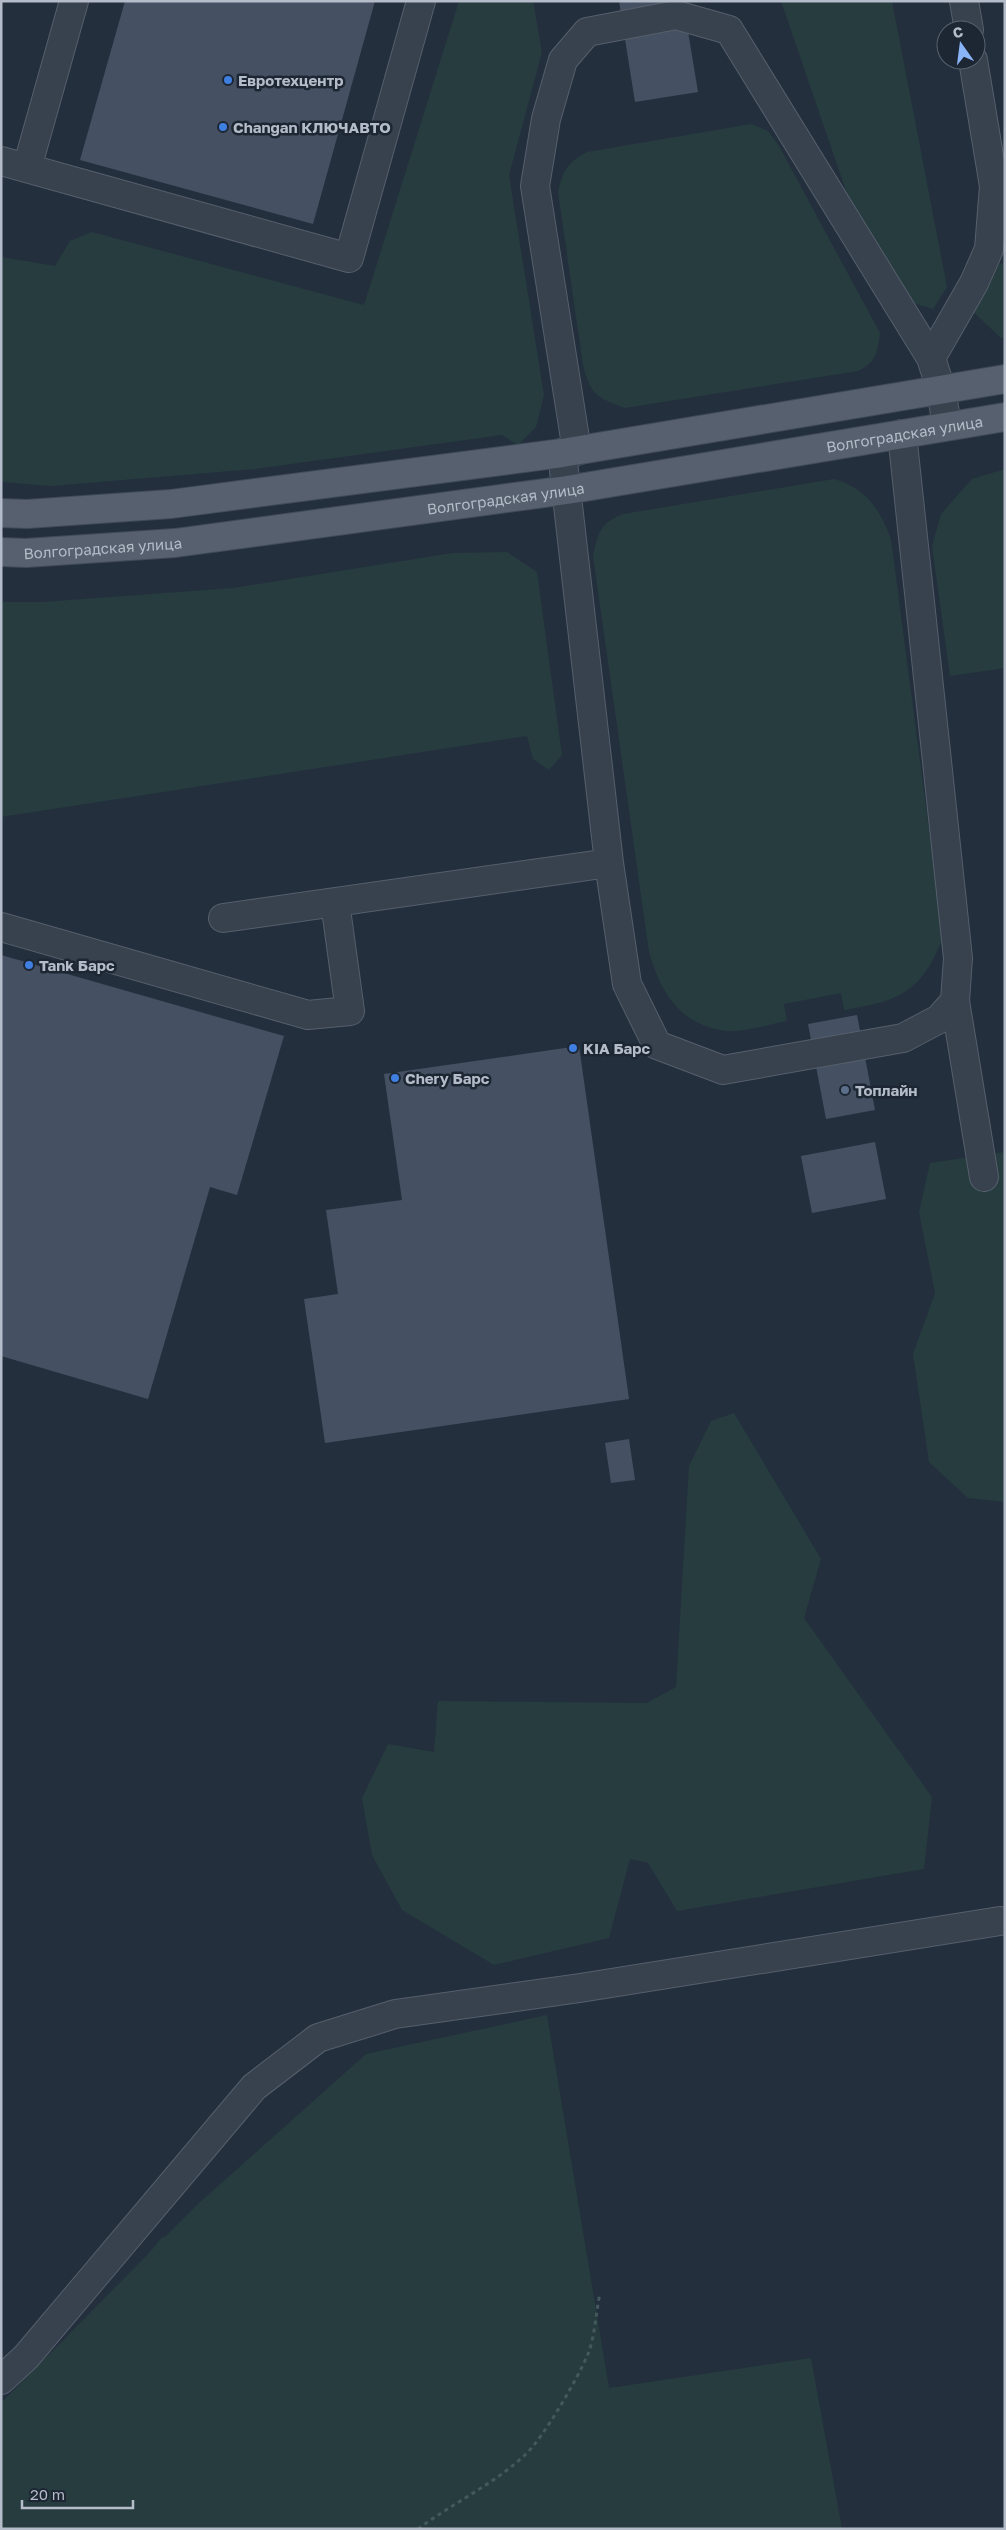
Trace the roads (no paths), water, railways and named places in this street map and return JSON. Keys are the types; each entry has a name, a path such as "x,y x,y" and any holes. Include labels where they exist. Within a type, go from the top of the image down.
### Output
{"main road":[{"path":"1,513 27,514 171,504 570,452 1005,378"},
{"name":"Волгоградская улица","path":"1,552 26,553 175,543 566,490 1005,417"}],"street":[{"path":"27,168 74,1"},
{"path":"1,162 349,258 421,1"},
{"path":"964,1 967,20"},
{"path":"947,426 941,389 931,358 728,30 676,15 587,32 563,60 546,119 536,186 570,452 566,490 609,863 627,984 657,1046 724,1070 903,1038 938,1019 955,1001"},
{"path":"931,358 974,283 989,249 994,186 975,70"},
{"path":"902,434 958,958 955,1001 984,1177"},
{"path":"223,918 609,863"},
{"path":"1,926 308,1015 350,1011 334,902"},
{"path":"1,2380 26,2357 254,2087 318,2038 395,2014 590,1987 1000,1921"}],"place":[{"name":"Евротехцентр","path":"228,80"},
{"name":"Changan КЛЮЧАВТО","path":"223,127"},
{"name":"Tank Барс","path":"29,965"},
{"name":"KIA Барс","path":"573,1048"},
{"name":"Chery Барс","path":"395,1078"},
{"name":"Топлайн","path":"845,1090"}]}
